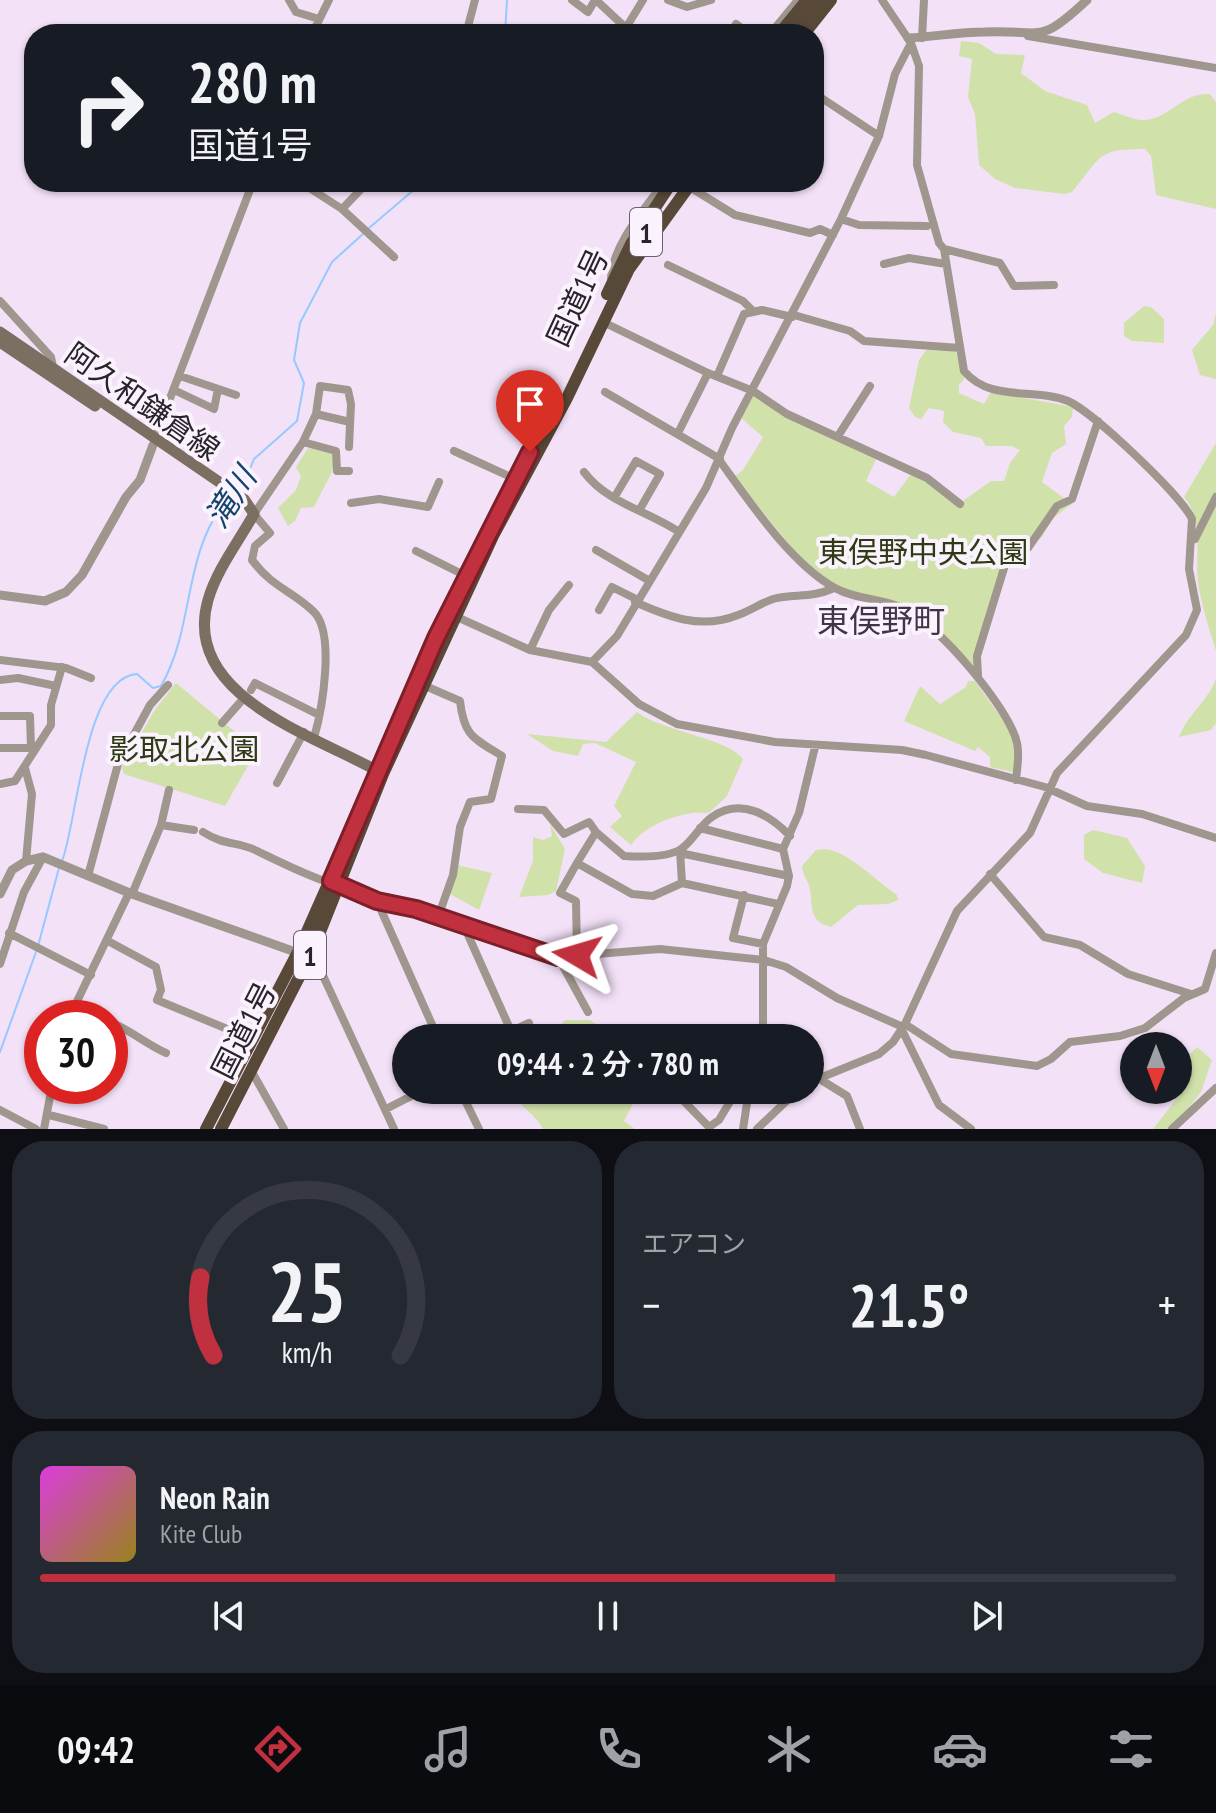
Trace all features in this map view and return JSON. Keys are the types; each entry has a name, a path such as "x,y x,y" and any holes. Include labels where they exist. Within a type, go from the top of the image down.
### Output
{"highway":[{"path":"785,24 796,6 807,0"},
{"path":"801,24 818,0"},
{"path":"811,24 828,0"},
{"name":"国道1号","path":"380,772 423,685 466,576 567,382 631,244 665,192"},
{"name":"1","path":"612,284 681,192"},
{"name":"国道1号","path":"221,1129 252,1072 306,954 380,772 451,614 629,269 682,192"},
{"name":"国道1号","path":"206,1129 254,1040 306,954"}],"main road":[{"name":"阿久和鎌倉線","path":"0,332 53,367 254,514"},
{"name":"阿久和鎌倉線","path":"0,342 154,442"},
{"path":"254,514 215,582 206,612 207,639 217,670 309,735 380,772"}],"street":[{"path":"289,0 296,12 319,19"},
{"path":"317,24 329,0"},
{"path":"469,24 475,0"},
{"path":"572,0 588,12 596,0 619,24"},
{"path":"629,24 643,0"},
{"path":"668,0 687,4 711,0"},
{"path":"824,1076 879,1054 903,1027 957,911 1030,833 1057,773 1191,627 1197,610 1190,581 1193,525 1188,511 1098,421 1056,398 984,387 964,371 944,249 939,243 918,176 920,73 909,41 882,0"},
{"path":"922,38 924,0"},
{"path":"1026,36 1060,25 1087,0"},
{"path":"779,24 796,6"},
{"path":"909,41 987,31 1216,68"},
{"path":"592,662 617,636 720,460 841,219 879,136 895,74 909,41"},
{"path":"824,100 879,136"},
{"path":"0,595 45,601 66,592 82,575 126,497 140,480 248,192"},
{"path":"316,192 342,209 394,257"},
{"path":"342,209 358,192"},
{"path":"612,284 614,262 658,192"},
{"path":"701,192 735,215 810,233 820,229 833,235"},
{"path":"841,219 859,225 927,226"},
{"path":"944,249 1000,263 1014,286 1054,285"},
{"path":"884,264 909,258 946,264"},
{"path":"668,265 743,301 753,311"},
{"path":"0,301 42,345 51,357 53,367"},
{"path":"678,433 744,314 753,311 793,316 850,331 864,341 960,348"},
{"path":"603,322 753,391 787,414 934,482 960,504"},
{"path":"180,376 236,395"},
{"path":"277,783 319,715 324,678 324,629 312,610 265,579 252,560 255,546 270,533 254,514 303,442 316,414 320,386 348,390 349,447"},
{"path":"838,436 870,386"},
{"path":"174,390 214,409 218,389"},
{"path":"605,392 720,460 802,561 834,588 895,604 931,625 978,677 1017,741 1016,780"},
{"path":"316,414 350,422"},
{"path":"978,677 977,656 1005,565 1028,548 1057,506 1072,499 1098,421"},
{"path":"303,442 336,451 337,471 349,471"},
{"path":"454,451 515,479"},
{"path":"614,498 636,461 660,474 640,509"},
{"path":"584,472 597,490 640,509 679,532"},
{"path":"351,503 379,499 428,507 439,482"},
{"path":"1191,553 1216,497"},
{"path":"596,550 648,580"},
{"path":"416,551 466,576"},
{"path":"530,650 549,610 569,585"},
{"path":"599,610 612,587 679,620 713,621 737,616 771,600 800,599 834,588"},
{"path":"451,614 530,650 592,662 639,704 677,724 815,747 902,750 1049,788 1087,806 1142,814 1216,838"},
{"path":"0,660 62,667 91,678"},
{"path":"0,784 15,781 51,725 62,667"},
{"path":"0,680 18,678 56,686"},
{"path":"222,723 255,683 319,715"},
{"path":"88,876 118,764 150,705 168,685"},
{"path":"423,685 460,701 465,729 477,742 502,756 491,799 470,802 463,816 453,875 438,917"},
{"path":"0,716 30,716 34,748"},
{"path":"763,1024 763,944 789,876 783,849 790,836 815,747"},
{"path":"0,748 34,748"},
{"path":"25,768 32,794 26,861"},
{"path":"78,1000 161,825 169,790"},
{"path":"518,809 544,810 564,834 589,822 624,856 680,852 789,876"},
{"path":"682,883 680,852 700,828 725,811 752,809 774,819 790,836"},
{"path":"161,825 198,831 223,844 254,850 285,867 377,901 438,917 558,957 660,949 764,960 786,967 837,998 903,1027 951,1054 1037,1066 1051,1059 1070,1042 1120,1036 1145,1028 1208,985 1216,953"},
{"path":"700,828 783,849"},
{"path":"577,955 576,901 560,893 596,832"},
{"path":"0,964 24,892 43,857"},
{"path":"0,894 12,870 26,861 43,857 130,894 306,954 394,1129"},
{"path":"577,863 632,894 653,896 682,883 778,904"},
{"path":"990,874 1044,937 1080,945 1128,974 1192,995"},
{"path":"744,895 733,938 763,944"},
{"path":"377,901 432,1024"},
{"path":"464,926 508,1024"},
{"path":"9,933 91,975"},
{"path":"108,941 156,967 161,990 157,1000 254,1040"},
{"path":"558,957 588,1012"},
{"path":"903,1027 939,1105 971,1129"},
{"path":"128,1029 143,1043 166,1053"},
{"path":"252,1072 284,1129"},
{"path":"824,1085 847,1096 860,1129"},
{"path":"1172,1129 1216,1088"},
{"path":"44,1129 50,1104"},
{"path":"386,1109 396,1104"},
{"path":"467,1104 479,1129"},
{"path":"687,1104 709,1127 719,1120 727,1104"},
{"path":"743,1129 747,1104"},
{"path":"757,1129 783,1104"},
{"path":"0,1110 36,1129"},
{"path":"49,1115 104,1129"}],"green space":[{"path":"961,41 979,43 996,54 1025,55 1021,73 1045,91 1087,105 1095,123 1114,112 1138,120 1154,118 1192,97 1210,94 1216,102 1216,209 1156,195 1151,156 1145,149 1108,153 1095,163 1072,192 1064,194 1015,188 995,179 979,165 975,114 968,97 972,59 959,56"},
{"path":"1144,306 1151,307 1164,319 1164,343 1132,341 1124,336 1124,323"},
{"path":"1216,313 1216,379 1200,375 1192,350 1213,325"},
{"name":"東俣野中央公園","path":"929,347 956,352 965,378 959,385 959,393 984,404 991,392 1073,407 1072,417 1064,426 1066,444 1052,453 1042,482 1072,504 1053,518 1042,537 1008,560 977,656 978,677 905,609 834,588 807,566 734,477 743,470 763,437 740,417 750,394 878,455 866,481 894,497 913,471 960,503 991,481 1004,481 1010,463 1020,450 1011,446 986,446 981,438 953,432 943,422 944,411 929,408 921,419 915,417 909,408 919,360"},
{"path":"1216,443 1216,651 1199,589 1195,518 1184,497"},
{"path":"308,448 334,453 334,468 314,507 301,508 295,521 288,526 278,508 296,490 301,476 296,467"},
{"path":"1216,679 1216,723 1211,730 1179,737 1187,721"},
{"path":"968,681 975,681 1015,737 1017,773 990,767 990,757 978,747 975,751 904,721 920,686 940,704 966,687"},
{"name":"影取北公園","path":"176,683 234,731 252,759 225,806 124,774 122,768 154,711"},
{"path":"637,712 662,725 724,746 743,759 727,796 710,812 666,820 643,833 631,845 610,827 622,816 614,806 636,762 595,743 583,744 578,756 553,751 527,734 606,742"},
{"path":"550,824 565,849 556,891 548,895 519,897 533,861 533,837 543,840 552,836"},
{"path":"1093,830 1127,838 1145,866 1142,883 1103,873 1084,859 1084,835"},
{"path":"825,849 852,861 897,895 898,900 888,904 858,905 831,927 823,924 814,916 802,866 816,850"},
{"path":"457,865 492,873 479,910 450,894"},
{"path":"565,1020 590,1020 596,1024 561,1024"},
{"path":"1197,1047 1212,1060 1201,1092 1192,1103 1192,1052"},
{"path":"521,1104 633,1104 624,1121 635,1129 543,1129"},
{"path":"1173,1104 1192,1104 1172,1129 1153,1129"}],"waterway":[{"name":"滝川","path":"506,24 507,0"},
{"name":"滝川","path":"369,228 411,192"},
{"name":"滝川","path":"236,488 248,474 254,459 297,421 304,383 294,360 300,323 332,262 364,233"},
{"name":"滝川","path":"62,861 85,755 105,699 119,681 137,674 153,688 161,686 180,639 203,542 229,496"},
{"name":"滝川","path":"38,946 59,868"},
{"name":"滝川","path":"0,1052 36,952"}],"district":[{"name":"東俣野町","path":"881,620"}],"route":[{"path":"530,452 436,638 331,881 377,901 416,909 558,957 577,955"}]}
